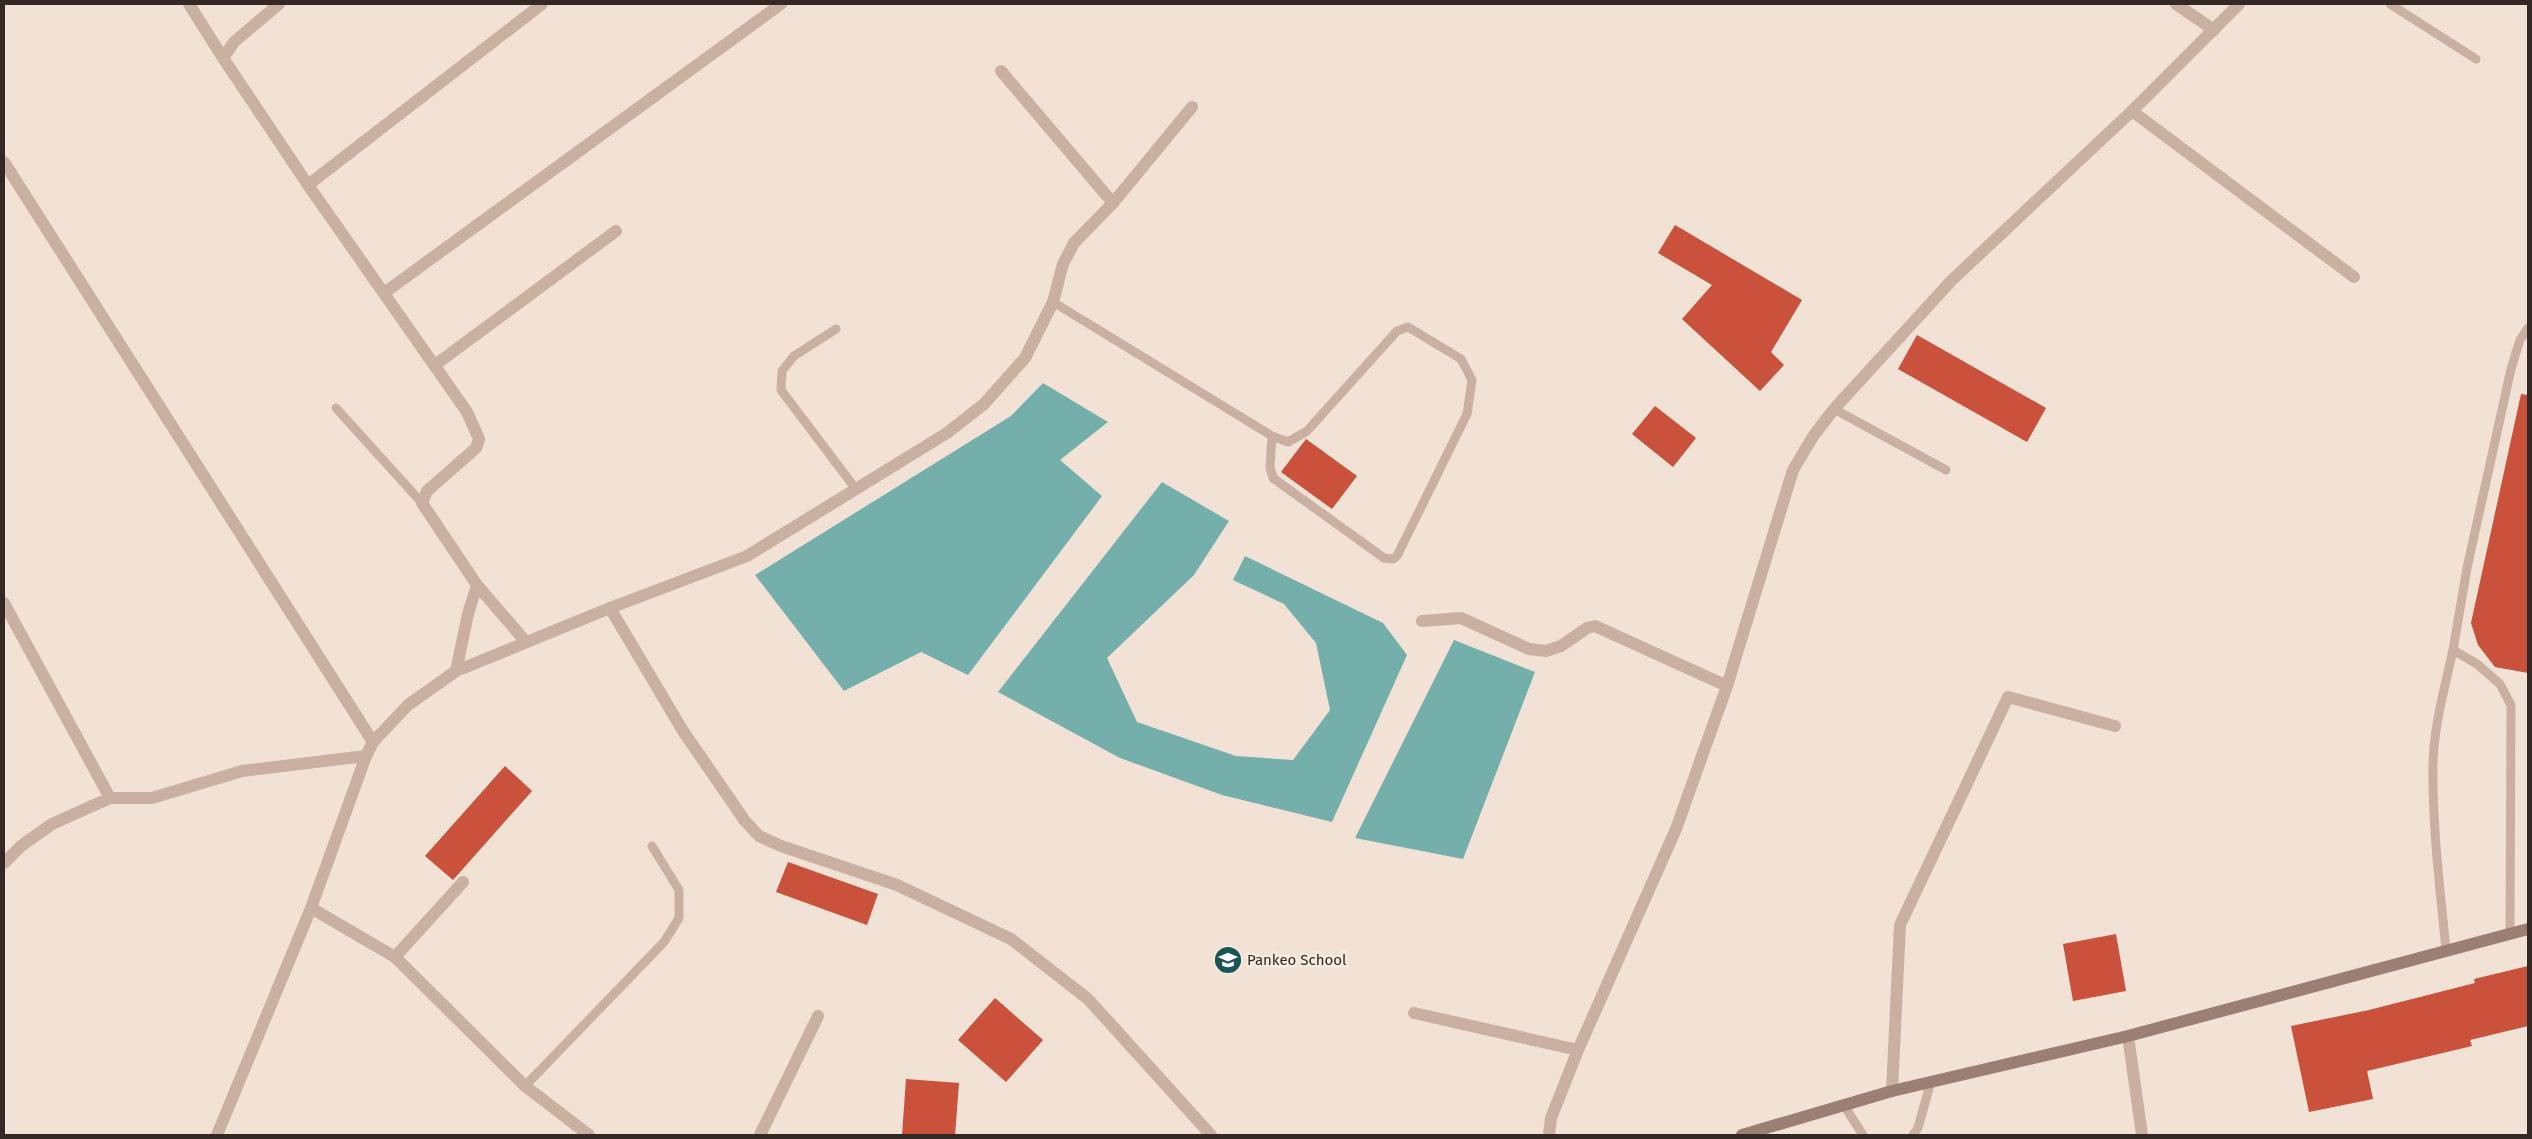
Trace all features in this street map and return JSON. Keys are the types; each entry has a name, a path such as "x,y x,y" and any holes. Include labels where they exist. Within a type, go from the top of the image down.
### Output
{"main road":[{"path":"1742,1135 1892,1091 2128,1036 2528,928"}],"street":[{"path":"189,4 308,185 467,412 479,439 476,448 427,492 422,503 478,585 526,642"},
{"path":"223,58 234,42 279,4"},
{"path":"308,185 542,4"},
{"path":"384,293 781,4"},
{"path":"2176,4 2214,30"},
{"path":"1549,1135 1551,1118 1578,1050 1676,829 1727,686 1793,470 1834,409 1952,280 2132,111 2239,4"},
{"path":"1001,71 1113,203"},
{"path":"216,1135 311,908 366,756 373,742 408,705 456,671 610,608 747,556 947,433 984,404 1025,358 1053,302 1063,264 1074,244 1113,203 1192,107"},
{"path":"2132,111 2354,277"},
{"path":"4,162 373,742"},
{"path":"434,366 616,231"},
{"path":"456,671 468,614 478,585"},
{"path":"4,602 110,798"},
{"path":"610,608 683,731 745,821 758,836 781,846 897,885 1011,939 1088,999 1211,1135"},
{"path":"1422,621 1461,618 1529,649 1546,651 1561,646 1587,628 1595,626 1727,686"},
{"path":"1892,1091 1900,925 2008,697 2115,726"},
{"path":"4,864 21,846 52,824 110,798 152,798 242,771 366,756"},
{"path":"394,957 463,882"},
{"path":"311,908 394,957 525,1086 589,1135"},
{"path":"1414,1013 1578,1050"},
{"path":"760,1135 818,1016"},
{"path":"2128,1036 2142,1135"}],"lane":[{"path":"2390,4 2476,60"},
{"path":"1053,302 1272,436 1288,442 1306,431 1397,332 1408,327 1461,359 1472,380 1466,414 1398,556 1393,559 1384,558 1273,478 1270,467 1272,436"},
{"path":"2446,950 2435,839 2433,762 2441,704 2453,650 2467,568 2510,369 2520,340 2528,328"},
{"path":"836,329 794,356 782,371 781,390 855,488"},
{"path":"336,408 422,503"},
{"path":"1834,409 1946,470"},
{"path":"2453,650 2477,664 2500,684 2511,705 2510,934"},
{"path":"525,1086 664,942 679,918 679,890 652,846"},
{"path":"1913,1135 1918,1128 1931,1082"},
{"path":"1844,1104 1863,1135"}],"water":[{"path":"1043,383 1108,422 1060,460 1102,496 968,675 921,652 844,691 755,575 1011,416"},
{"path":"1162,482 1229,521 1194,575 1107,658 1137,722 1236,756 1293,760 1330,710 1316,643 1284,604 1233,580 1245,556 1383,623 1407,655 1332,822 1222,795 1120,758 998,692"},
{"path":"1454,640 1535,672 1463,859 1355,838"}],"building":[{"path":"1675,225 1802,300 1771,352 1784,365 1760,391 1682,319 1712,285 1658,253"},
{"path":"1917,335 2046,408 2027,442 1898,369"},
{"path":"2521,394 2528,395 2528,673 2495,667 2478,645 2471,623"},
{"path":"1655,406 1696,438 1673,467 1632,434"},
{"path":"1306,439 1357,476 1332,509 1281,472"},
{"path":"505,766 532,791 453,880 425,856"},
{"path":"788,862 878,894 867,925 776,892"},
{"path":"2116,934 2126,991 2073,1001 2063,944"},
{"path":"2528,966 2528,1026 2470,1040 2472,1046 2367,1071 2373,1099 2309,1112 2291,1026 2369,1010 2475,983 2474,979"},
{"path":"995,998 1043,1040 1006,1082 958,1040"},
{"path":"906,1079 959,1083 955,1135 902,1135"}],"place":[{"name":"Pankeo School","path":"1228,960"}]}
